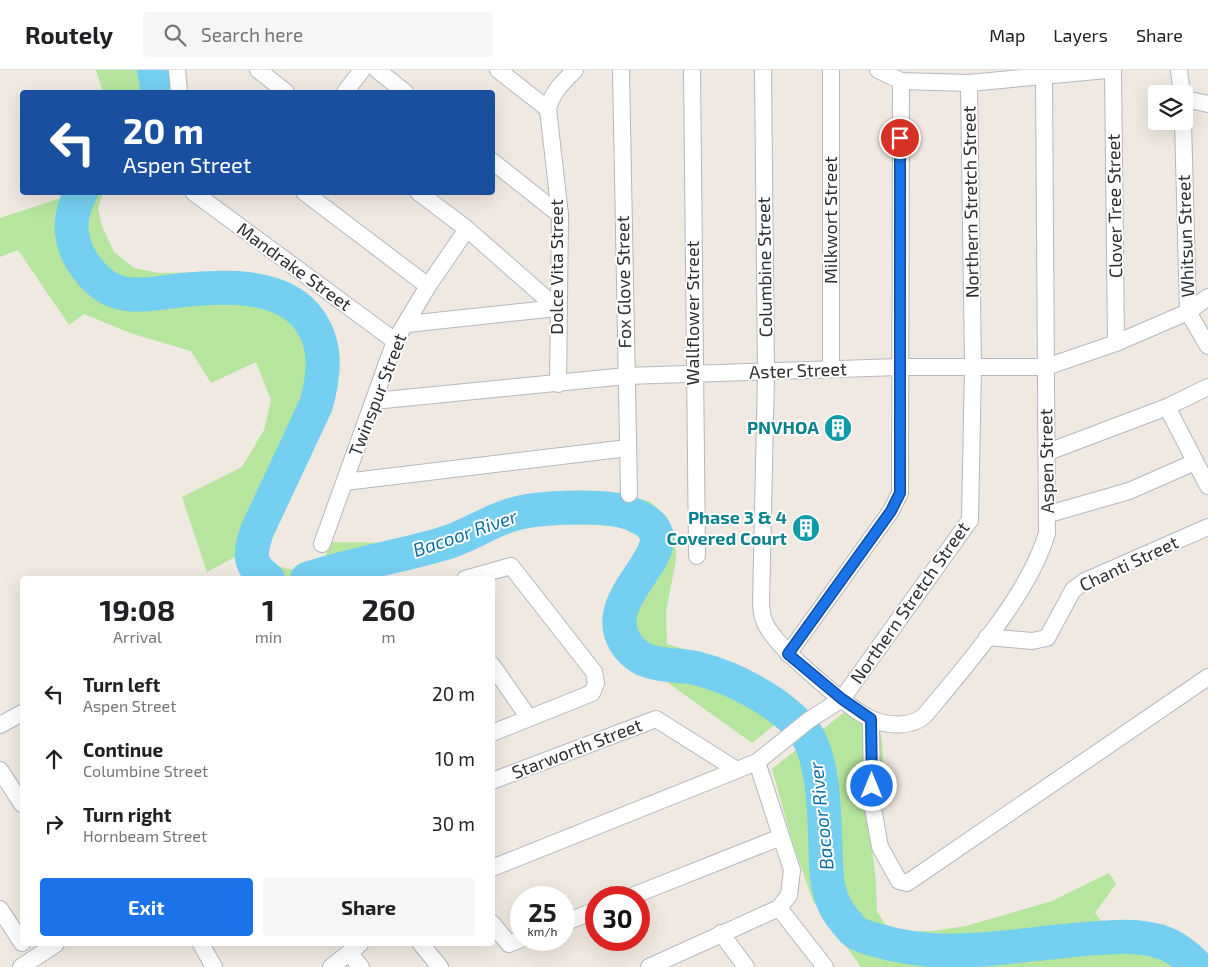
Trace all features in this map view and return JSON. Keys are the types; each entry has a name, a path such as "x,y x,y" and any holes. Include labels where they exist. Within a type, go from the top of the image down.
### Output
{"street":[{"path":"177,70 179,90"},
{"path":"346,90 362,70"},
{"path":"377,70 402,90"},
{"path":"498,70 548,110"},
{"name":"Dolce Vita Street","path":"558,384 557,308 560,215 548,110 550,97 575,70"},
{"name":"Fox Glove Street","path":"621,70 629,494"},
{"name":"Wallflower Street","path":"692,70 697,556"},
{"name":"Columbine Street","path":"763,70 766,373 761,605 763,619 769,631 788,654 842,699"},
{"name":"Milkwort Street","path":"831,369 832,70"},
{"path":"878,70 901,81 969,83 1108,70"},
{"name":"Clover Tree Street","path":"1113,70 1116,343"},
{"path":"1179,70 1181,85"},
{"path":"267,73 284,90"},
{"name":"Aspen Street","path":"842,699 871,719 908,725 918,722 987,637 1026,582 1042,553 1049,514 1044,77"},
{"path":"788,654 891,511 900,493 901,81"},
{"name":"Northern Stretch Street","path":"495,867 757,762 808,720 842,699 970,520 973,366 969,83"},
{"path":"1193,100 1208,104"},
{"name":"Whitsun Street","path":"1183,130 1188,312 1208,346"},
{"path":"495,163 560,215"},
{"name":"Mandrake Street","path":"197,195 395,341"},
{"path":"308,195 428,286"},
{"path":"422,195 467,229 557,308"},
{"name":"Twinspur Street","path":"322,544 395,341 407,324 428,286 467,229"},
{"name":"Aster Street","path":"374,401 626,376 766,373 899,367 1046,366 1116,343 1188,312 1208,297"},
{"path":"407,324 557,308"},
{"path":"1048,452 1167,407 1208,387"},
{"path":"1167,407 1208,486"},
{"path":"345,482 628,448"},
{"path":"1049,514 1129,491 1195,462"},
{"name":"Chanti Street","path":"987,637 1032,641 1047,638 1073,590 1208,527"},
{"path":"476,576 511,566 594,672 596,683 592,693 495,732"},
{"path":"495,669 529,718"},
{"path":"871,719 872,802 880,847 899,881 907,883 1208,677"},
{"path":"0,725 20,714"},
{"name":"Starworth Street","path":"495,780 656,719 737,770"},
{"path":"658,966 720,933 778,908 789,895 792,870 757,762"},
{"path":"0,770 20,801"},
{"path":"650,889 781,837"},
{"path":"778,908 825,967"},
{"path":"0,909 20,939"},
{"path":"495,927 510,944"},
{"path":"720,933 746,967"},
{"path":"23,946 27,963 53,946"},
{"path":"202,946 214,967"},
{"path":"423,946 440,967"},
{"path":"331,967 355,948 361,967"}],"green space":[{"path":"96,70 163,70 167,84 166,90 102,90"},
{"path":"60,195 102,195 98,208 102,226 114,252 134,268 159,273 228,272 257,277 292,291 325,323 334,354 331,394 259,547 263,559 284,568 297,570 312,569 321,567 331,542 406,543 526,505 628,497 649,501 665,515 675,536 676,560 666,612 667,644 717,659 794,709 752,743 664,680 626,665 609,643 604,624 610,599 643,549 639,527 530,522 465,548 361,576 256,576 241,554 207,572 182,497 242,467 264,430 271,400 256,362 211,383 191,351 133,334 84,314 69,325 18,250 0,257 0,218 61,198"},
{"path":"846,711 880,729 883,750 881,772 866,797 876,882 877,911 885,924 898,931 932,931 966,926 1052,901 1109,873 1116,884 1095,913 1108,930 1164,924 1190,942 1208,967 861,967 813,901 793,844 772,769"}],"waterway":[{"name":"Bacoor River","path":"154,70 156,90"},
{"name":"Bacoor River","path":"80,195 74,208 72,223 75,245 78,254 89,270 109,288 122,293 137,295 210,288 248,289 284,299 298,308 316,331 320,341 323,362 316,405 257,531 253,546 253,563 264,576"},
{"name":"Bacoor River","path":"317,576 452,541 499,519 518,513 543,509 592,508 632,514 651,526 657,539 653,554 623,604 619,623 625,642 633,652 650,662 699,669 743,686 785,712 806,734 814,751 822,785 826,869 829,891 838,912 855,932 867,938 891,944 941,951 962,951 1105,938 1152,939 1176,949 1197,967"}],"place":[{"name":"PNVHOA","path":"838,428"},
{"name":"Phase 3 & 4 Covered Court","path":"806,528"}],"route":[{"path":"872,786 871,719 842,699 788,654 891,511 900,493 900,138"}]}
